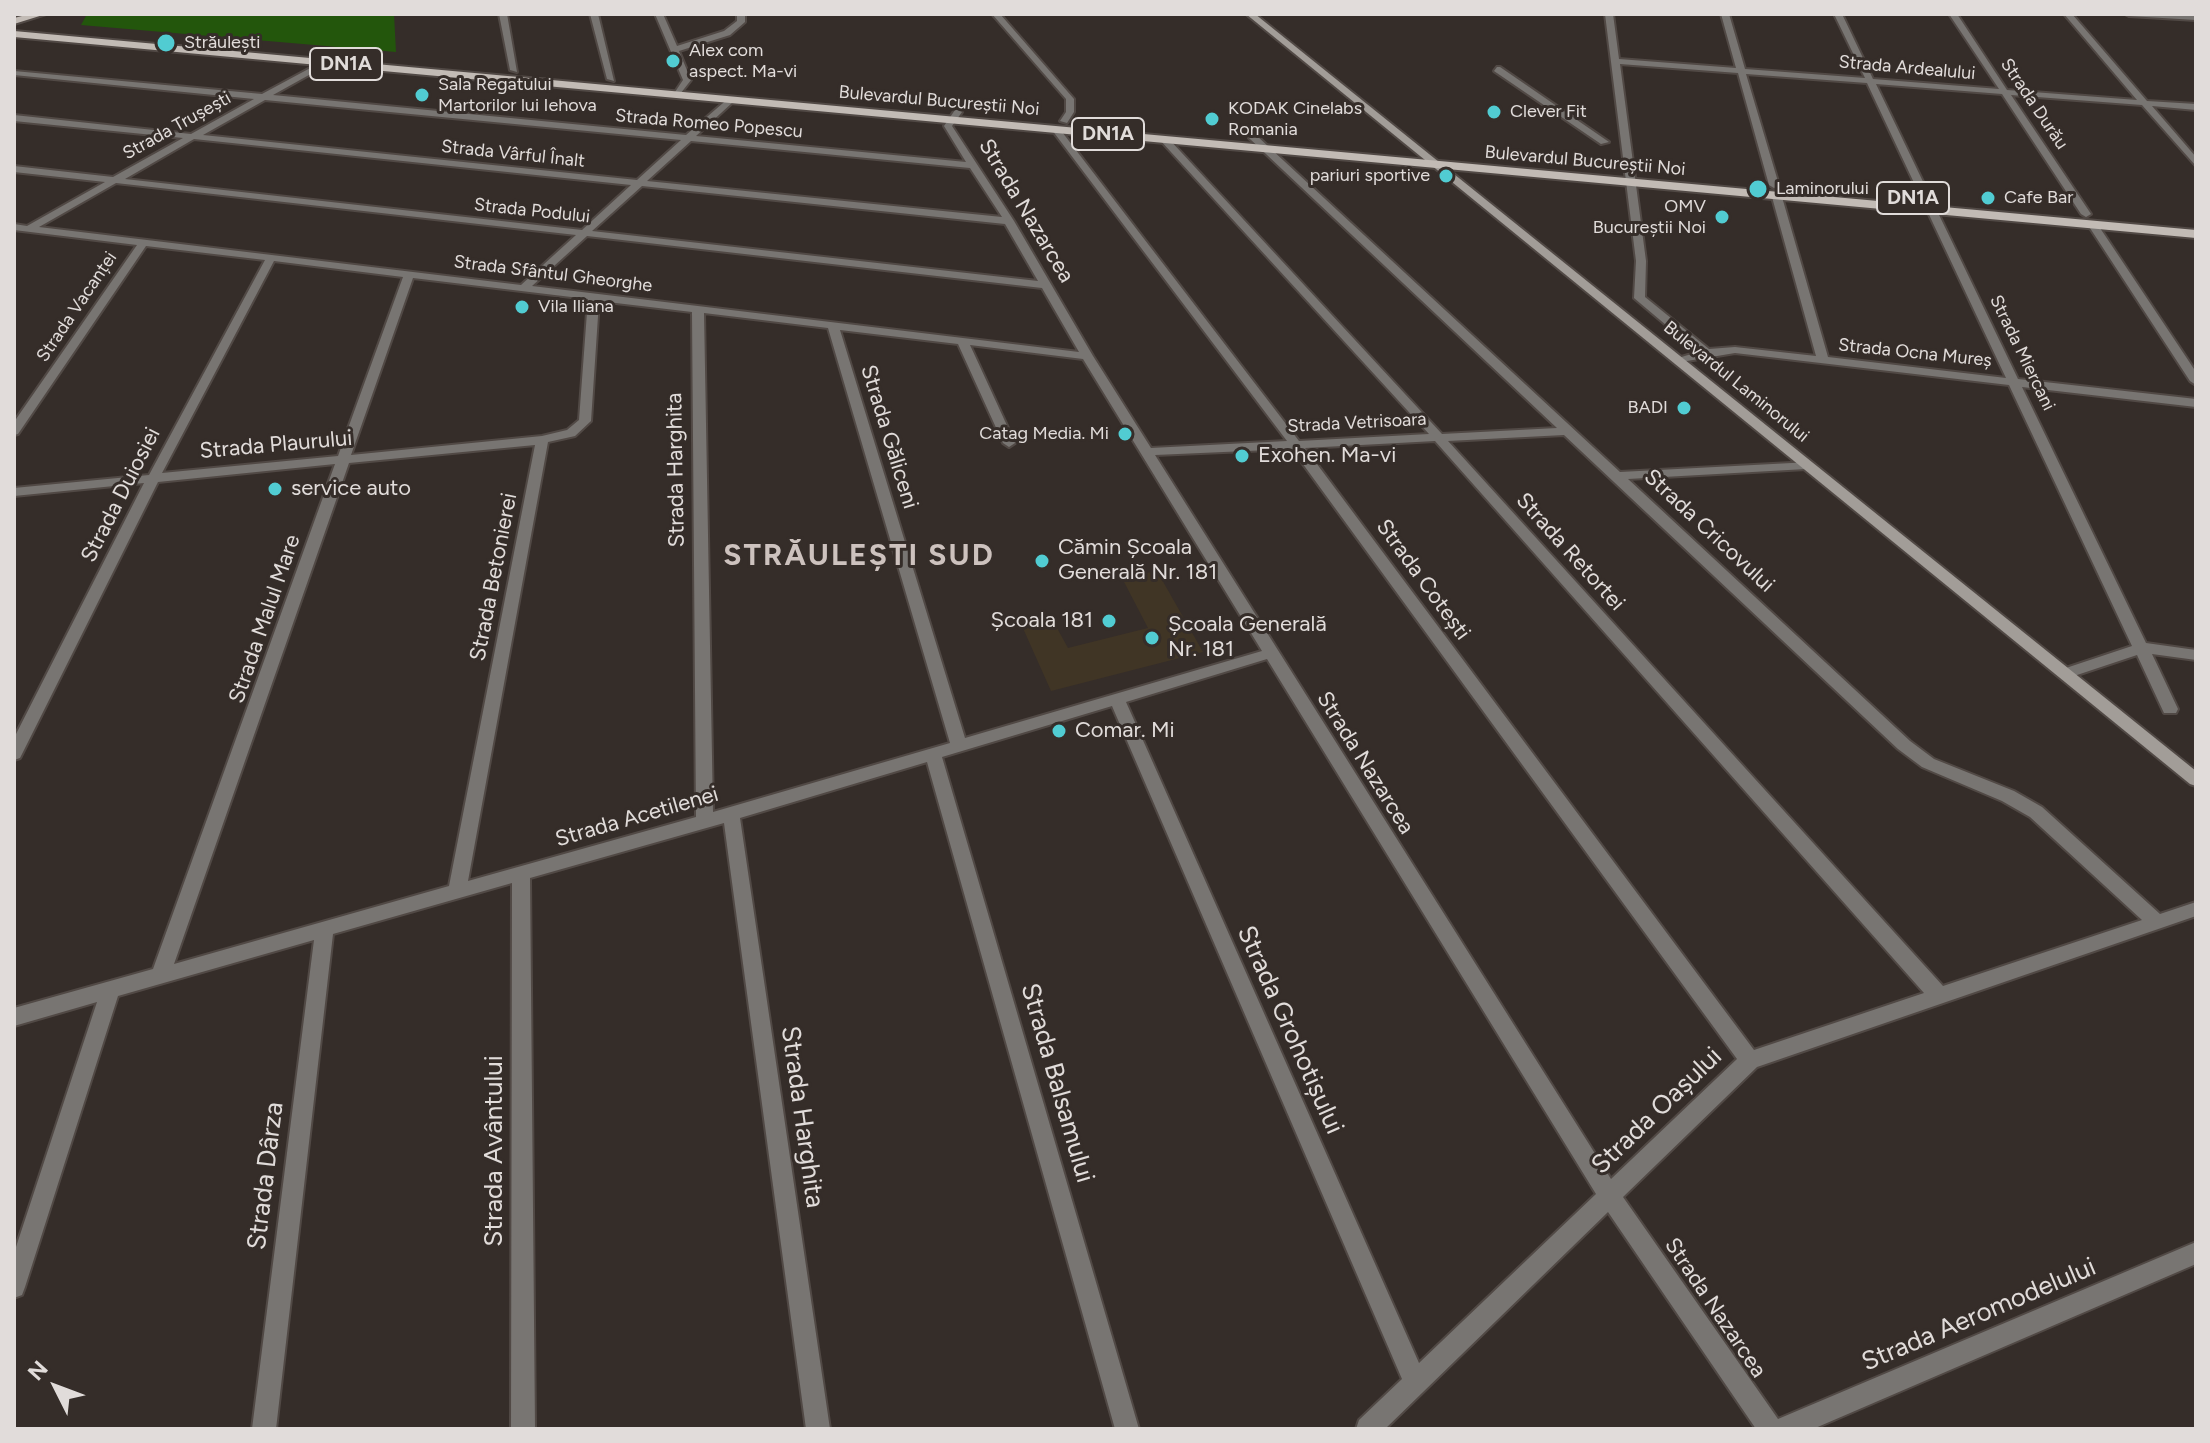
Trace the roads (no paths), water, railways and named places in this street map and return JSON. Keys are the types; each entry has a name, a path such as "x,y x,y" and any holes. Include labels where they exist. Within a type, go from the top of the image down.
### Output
{"main road":[{"path":"14,22 42,14"},
{"path":"34,26 42,14"},
{"name":"Bulevardul Bucureștii Noi","path":"14,22 611,79 730,100 955,116"},
{"name":"Bulevardul Bucureștii Noi","path":"14,34 1060,125 1391,150 1928,205 2089,219 2196,224"},
{"name":"Bulevardul Bucureștii Noi","path":"1060,125 1165,140 1437,165 1632,177"},
{"name":"Bulevardul Bucureștii Noi","path":"2089,219 2196,234"}],"street":[{"path":"503,14 514,70"},
{"path":"594,14 611,79"},
{"path":"659,14 687,80 681,90"},
{"path":"673,50 727,33 741,22 741,14"},
{"path":"996,14 1070,99 1070,112 1060,125"},
{"name":"Bulevardul Laminorului","path":"1250,14 2196,780"},
{"path":"1609,14 1632,177"},
{"path":"1725,14 1823,360"},
{"name":"Strada Miercani","path":"1838,14 2170,709"},
{"name":"Strada Durău","path":"1953,14 2196,381"},
{"path":"2068,14 2196,163"},
{"path":"2129,14 2188,17 2196,27"},
{"name":"Strada Trușești","path":"30,228 340,54"},
{"name":"Strada Ardealului","path":"1615,61 2196,107"},
{"path":"1497,69 1604,142"},
{"name":"Strada Romeo Popescu","path":"14,73 972,165"},
{"path":"524,288 730,100"},
{"name":"Strada Nazarcea","path":"955,116 948,126 1586,1161 1612,1194 1770,1429"},
{"name":"Strada Vârful Înalt","path":"14,118 1009,221"},
{"name":"Strada Cotești","path":"1060,125 1750,1060"},
{"name":"Strada Cricovului","path":"1254,138 1620,476 1904,745 1928,763 2008,796 2036,812 2157,922"},
{"name":"Strada Retortei","path":"1165,140 1438,437 1939,996"},
{"path":"1391,150 1405,145 1406,140"},
{"name":"Strada Podului","path":"14,169 1046,285"},
{"name":"Bulevardul Laminorului","path":"1632,177 1641,261 1639,298 1706,353"},
{"name":"Strada Sfântul Gheorghe","path":"14,227 1087,356"},
{"name":"Strada Vacanței","path":"14,431 143,243"},
{"name":"Strada Duiosiei","path":"14,754 154,477 271,258"},
{"name":"Strada Malul Mare","path":"160,977 409,274"},
{"path":"542,440 571,433 585,421 594,297"},
{"name":"Strada Harghita","path":"698,310 705,821"},
{"name":"Strada Găliceni","path":"833,326 959,745"},
{"path":"963,342 1009,443"},
{"name":"Strada Ocna Mureș","path":"1679,361 1706,353 1735,350 2196,403"},
{"name":"Strada Vetrisoara","path":"1147,452 1570,431"},
{"name":"Strada Plaurului","path":"14,492 542,440"},
{"name":"Strada Betonierei","path":"457,892 542,440"},
{"path":"1620,476 1806,465"},
{"path":"2065,674 2142,648 2196,655"},
{"name":"Strada Acetilenei","path":"14,1017 731,814 1271,653"},
{"name":"Strada Grohotișului","path":"1116,698 1416,1383"},
{"name":"Strada Balsamului","path":"933,753 1127,1429"},
{"name":"Strada Harghita","path":"731,814 818,1429"},
{"name":"Strada Avântului","path":"521,874 523,1429"},
{"name":"Strada Oașului","path":"1368,1429 1750,1060 2196,909"},
{"name":"Strada Dârza","path":"264,1429 324,930"},
{"path":"14,1287 110,991"},
{"name":"Strada Aeromodelului","path":"1784,1429 2196,1253"}],"place":[{"name":"Străulești","path":"166,43"},
{"name":"Alex com aspect. Ma-vi","path":"673,61"},
{"name":"Sala Regatului Martorilor lui Iehova","path":"422,95"},
{"name":"Clever Fit","path":"1494,112"},
{"name":"KODAK Cinelabs Romania","path":"1212,119"},
{"name":"pariuri sportive","path":"1446,176"},
{"name":"Laminorului","path":"1758,189"},
{"name":"Cafe Bar","path":"1988,198"},
{"name":"OMV Bucureștii Noi","path":"1722,217"},
{"name":"Vila Iliana","path":"522,307"},
{"name":"BADI","path":"1684,408"},
{"name":"Catag Media. Mi","path":"1125,434"},
{"name":"Exohen. Ma-vi","path":"1242,456"},
{"name":"service auto","path":"275,489"},
{"name":"Cămin Școala Generală Nr. 181","path":"1042,561"},
{"name":"Școala 181","path":"1109,621"},
{"name":"Școala Generală Nr. 181","path":"1152,638"},
{"name":"Comar. Mi","path":"1059,731"}],"district":[{"name":"STRĂULEȘTI SUD","path":"859,556"}]}
